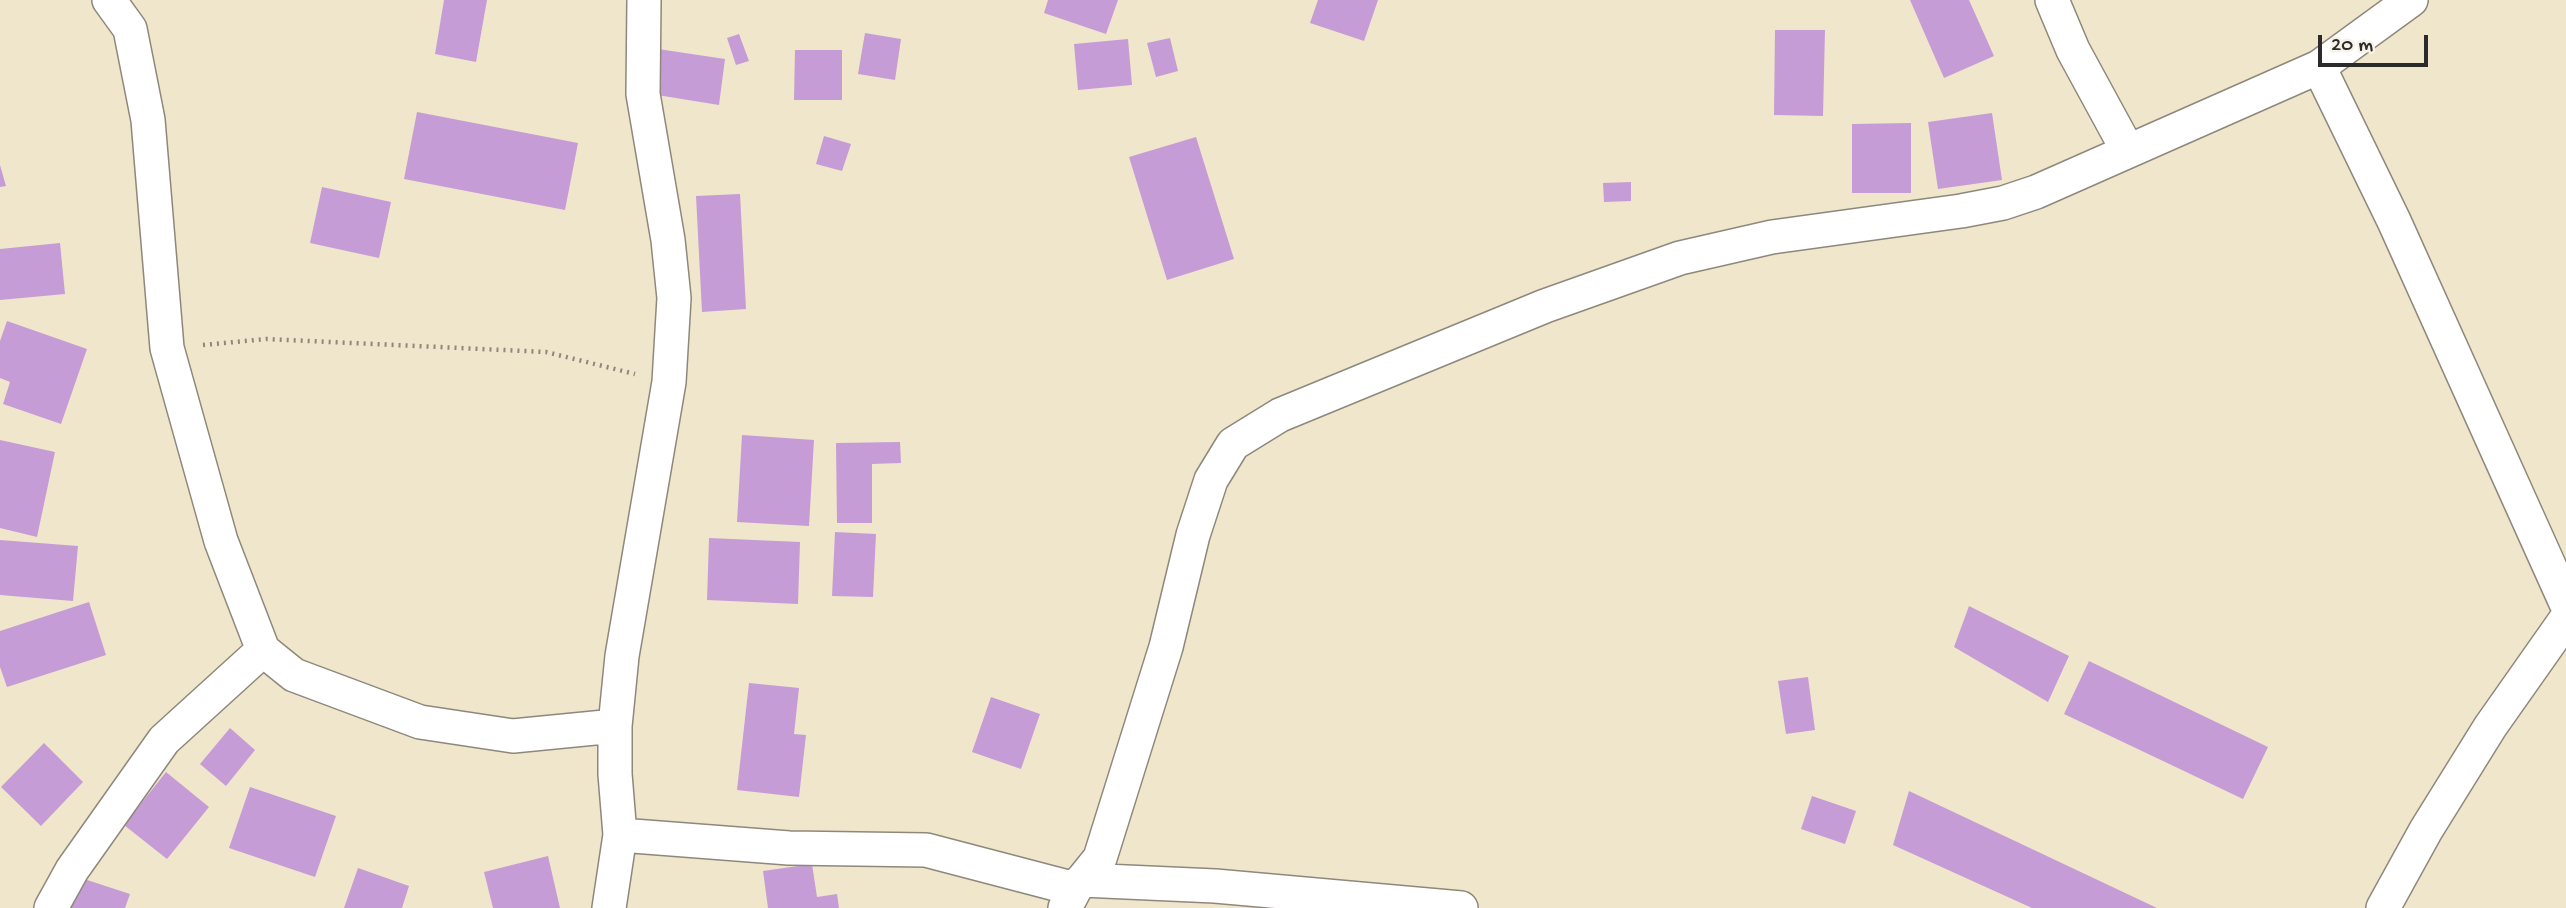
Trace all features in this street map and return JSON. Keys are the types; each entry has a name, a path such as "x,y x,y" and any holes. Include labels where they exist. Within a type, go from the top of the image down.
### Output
{"street":[{"path":"109,0 130,29 148,120 167,348 221,541 263,650 294,675 420,722 513,736 615,726"},
{"path":"610,908 620,835 615,774 615,726 622,656 669,382 674,298 668,240 643,94 644,0"},
{"path":"2052,0 2073,50 2128,151"},
{"path":"1074,892 1100,858 1166,647 1193,535 1211,480 1233,444 1280,415 1545,306 1680,258 1772,237 2003,203 2036,192 2319,67 2410,0"},
{"path":"2319,67 2394,221 2566,603"},
{"path":"2383,908 2426,830 2490,727 2566,619"},
{"path":"51,908 72,870 164,740 263,650"},
{"path":"620,835 789,848 926,850 1074,892 1215,886 1461,908"}],"path":[{"path":"167,348 266,339 546,352 669,382"}],"building":[{"path":"444,0 487,0 476,62 435,54"},
{"path":"1048,0 1118,0 1106,34 1044,13"},
{"path":"1318,0 1378,0 1364,41 1310,23"},
{"path":"1910,0 1969,0 1994,56 1944,78"},
{"path":"1775,30 1825,30 1823,116 1774,115"},
{"path":"865,33 901,39 895,80 858,74"},
{"path":"739,34 749,61 736,65 727,38"},
{"path":"1170,38 1178,71 1156,77 1147,43"},
{"path":"1128,39 1132,85 1078,90 1074,44"},
{"path":"658,49 725,59 719,105 651,94"},
{"path":"795,50 842,50 842,100 794,100"},
{"path":"417,112 578,143 565,210 404,179"},
{"path":"1992,113 2002,180 1938,189 1928,122"},
{"path":"1911,123 1911,193 1852,193 1852,124"},
{"path":"824,136 851,144 842,171 816,164"},
{"path":"1196,137 1234,259 1167,280 1129,157"},
{"path":"0,165 6,186 0,187"},
{"path":"1631,182 1631,201 1604,202 1603,183"},
{"path":"322,187 391,202 379,258 310,243"},
{"path":"740,194 746,309 702,312 696,196"},
{"path":"60,243 65,294 0,300 0,249"},
{"path":"7,321 87,349 61,424 3,404 10,382 0,378 0,341"},
{"path":"742,435 814,440 809,526 737,522"},
{"path":"0,440 55,452 37,537 0,528"},
{"path":"900,442 901,463 872,464 872,523 837,523 836,443"},
{"path":"835,532 876,534 873,597 832,596"},
{"path":"709,538 800,542 798,604 707,600"},
{"path":"0,540 78,546 73,601 0,595"},
{"path":"89,602 106,655 7,687 0,667 0,631"},
{"path":"1969,606 2069,656 2048,702 1954,647"},
{"path":"2089,661 2268,747 2243,799 2064,714"},
{"path":"1808,677 1815,730 1786,734 1778,681"},
{"path":"749,683 799,688 794,734 806,735 799,797 737,790"},
{"path":"991,697 1040,714 1021,769 972,752"},
{"path":"230,728 255,750 226,786 200,764"},
{"path":"44,743 83,782 41,826 1,787"},
{"path":"166,772 209,807 167,859 124,825"},
{"path":"250,787 336,816 315,877 229,848"},
{"path":"1909,791 2157,908 2032,908 1893,845"},
{"path":"1812,796 1856,811 1845,844 1801,829"},
{"path":"548,856 560,908 493,908 484,872"},
{"path":"812,864 817,897 837,894 839,908 768,908 763,871"},
{"path":"358,868 409,886 402,908 344,908"},
{"path":"81,878 130,894 125,908 71,908"}]}
